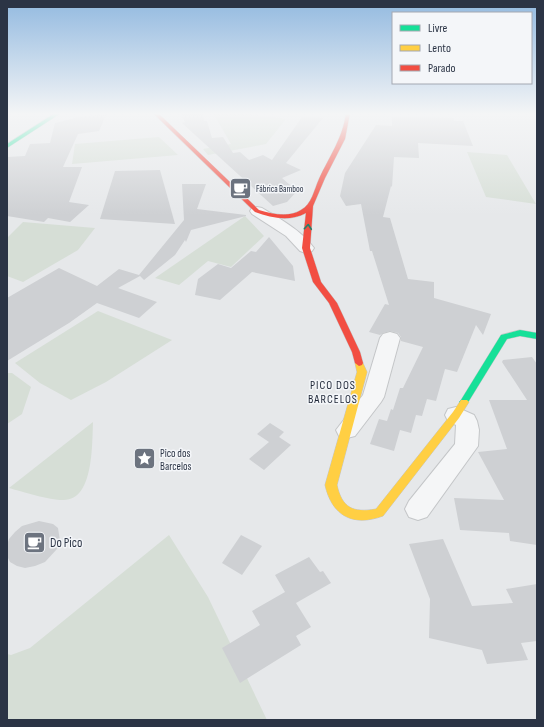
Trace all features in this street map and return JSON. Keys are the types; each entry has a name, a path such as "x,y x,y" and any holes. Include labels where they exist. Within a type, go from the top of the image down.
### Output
{"main road":[{"path":"190,147 257,211 273,216 290,216 306,211 310,206"},
{"path":"339,147 319,183 310,206 306,248 317,282 333,303 356,352 362,372 331,485 332,494 335,501 341,508 355,516 367,516 379,513 456,415 504,337 523,332 537,336"}],"street":[{"path":"257,211 291,233 306,248"},
{"path":"346,431 373,397 390,338"},
{"path":"418,509 466,446 468,430 466,421 456,415"}],"shaded area":[{"path":"75,147 169,147 178,155 72,164"},
{"path":"215,147 251,147 208,155 203,149"},
{"path":"467,152 507,155 536,204 486,197"},
{"path":"245,216 264,236 231,267 208,261 179,285 155,278"},
{"path":"23,222 95,228 78,250 23,282 7,276 7,238"},
{"path":"98,311 172,340 106,382 71,400 40,383 15,363"},
{"path":"7,373 12,373 31,387 22,414 7,424"},
{"path":"93,422 91,457 86,482 81,491 73,498 63,500 51,499 9,488"},
{"path":"169,535 208,597 267,720 7,720 7,654 11,655 30,648"}],"building":[{"path":"29,147 72,147 63,167 82,167 69,202 89,205 70,222 48,218 44,222 7,216 7,157 25,156"},
{"path":"208,147 229,147 233,153 240,152 249,160 263,155 272,160 281,147 299,147 286,163 301,170 282,178 297,191 287,202 273,206"},
{"path":"362,147 418,147 419,158 394,157 392,187 391,186 383,217 390,218 408,279 434,282 434,298 491,314 483,335 476,325 457,372 445,369 436,401 427,399 422,416 416,415 411,433 400,430 394,451 370,444 379,419 387,421 391,409 393,410 400,388 403,388 423,347 401,341 401,337 398,333 390,331 380,335 369,332 385,304 389,305 372,251 370,251 361,204 346,206 340,196 345,173"},
{"path":"160,170 175,224 100,219 115,171"},
{"path":"182,184 206,184 197,209 246,216 191,230 186,242 185,240 175,255 144,280 140,276 118,288 157,302 139,318 97,303 69,323 7,361 7,298 59,268 97,286 119,269 139,275 184,220"},
{"path":"269,237 293,266 295,281 252,272 220,300 195,295 198,279 218,264 231,268 251,251 256,252"},
{"path":"532,357 537,364 537,545 510,541 509,533 460,530 454,498 504,500 478,452 507,449 489,400 527,400 502,362 503,360"},
{"path":"270,423 284,432 279,437 291,445 264,470 249,459 269,442 257,434"},
{"name":"Do Pico","path":"39,521 53,524 58,528 60,541 57,549 45,562 35,566 25,568 10,562 7,556 7,545 9,539 22,526"},
{"path":"241,535 262,546 242,575 222,563"},
{"path":"443,539 472,606 513,603 506,589 537,584 537,641 521,643 528,660 487,664 482,650 429,638 430,599 409,544"},
{"path":"309,557 320,572 323,571 331,583 296,603 311,627 296,636 301,645 240,683 222,648 260,625 252,611 285,592 275,575"}],"traffic: fast":[{"path":"464,402 504,337 520,333 537,336"}],"traffic: slow":[{"path":"359,363 362,372 331,485 337,502 341,508 347,512 362,515 379,513 456,415 464,402"}],"traffic: jam":[{"path":"190,147 257,211 281,217 293,216 305,211 308,208 338,147"},
{"path":"310,206 306,248 317,282 333,303 356,352 359,363"}],"place":[{"name":"Fábrica Bamboo","path":"240,189"},
{"name":"Pico dos Barcelos","path":"145,459"},
{"name":"Do Pico","path":"34,543"}],"district":[{"name":"PICO DOS BARCELOS","path":"333,392"}]}
